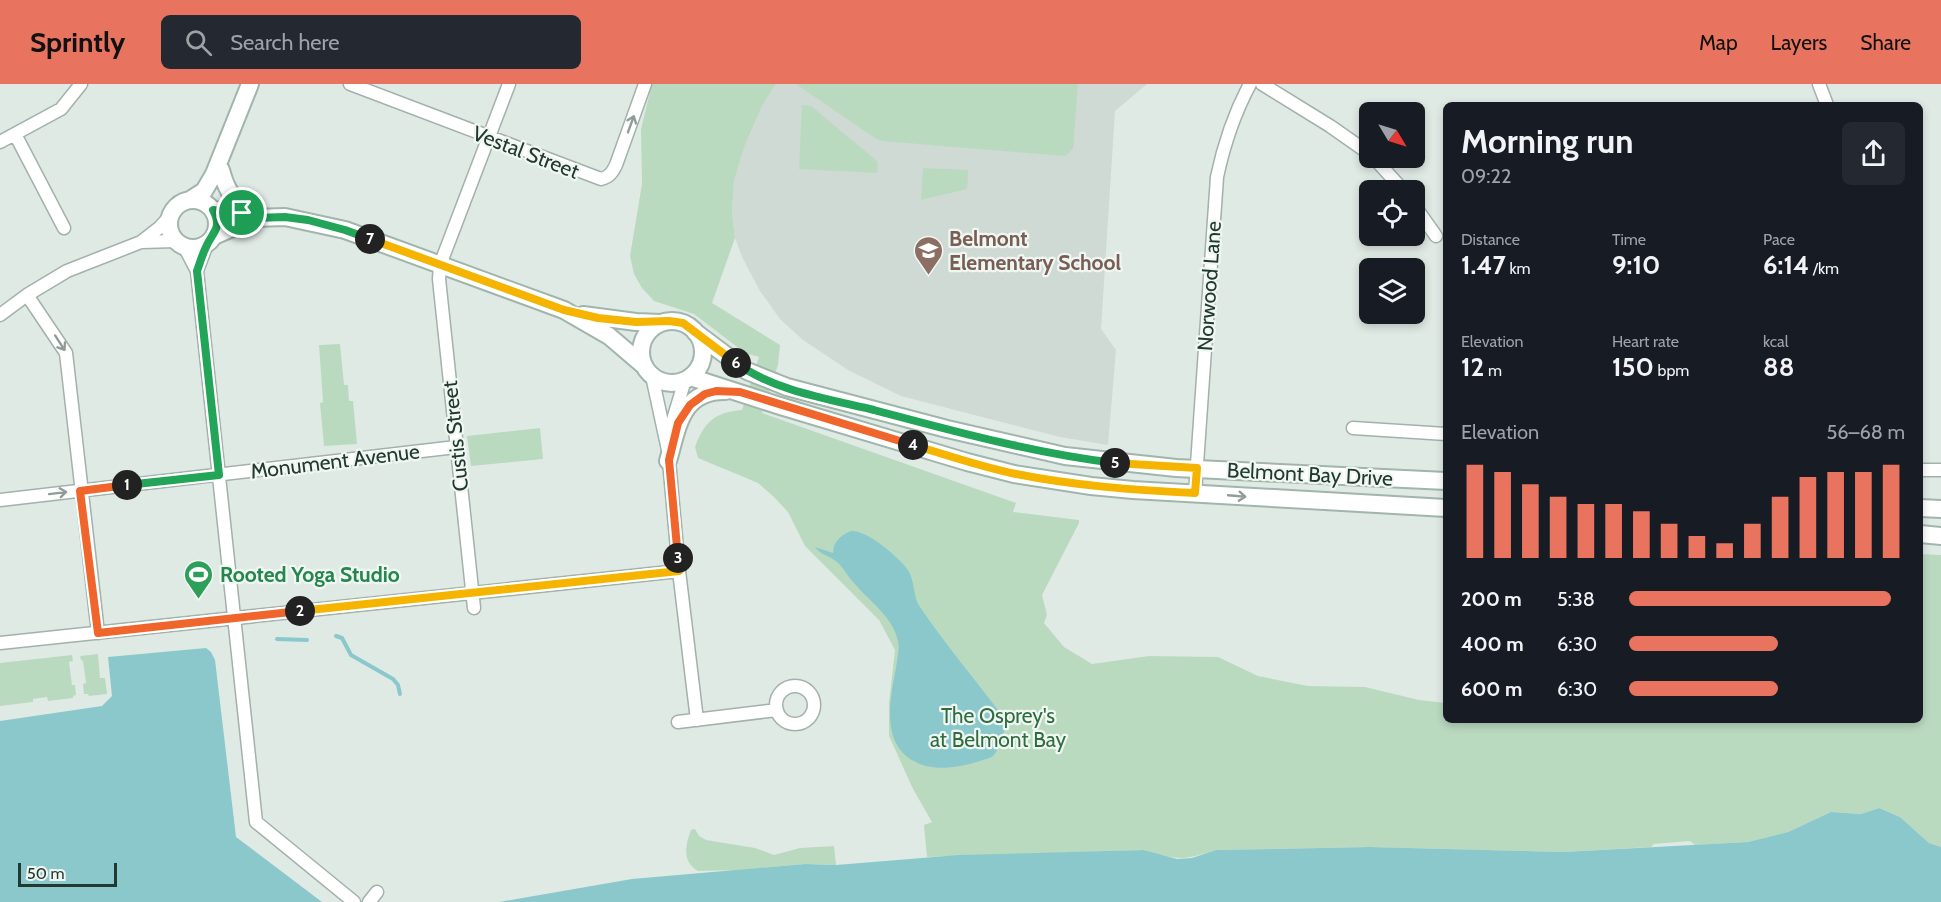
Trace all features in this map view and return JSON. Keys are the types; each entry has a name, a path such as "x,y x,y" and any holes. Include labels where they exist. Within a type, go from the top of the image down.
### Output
{"street":[{"path":"0,142 61,108 81,84"},
{"path":"197,271 217,221 211,209 222,164 250,84"},
{"name":"Vestal Street","path":"350,84 594,178 606,178 612,173 645,84"},
{"path":"440,265 509,84"},
{"name":"Norwood Lane","path":"1195,493 1217,177 1233,119 1250,84"},
{"path":"1262,84 1359,146"},
{"path":"1819,84 1826,102"},
{"path":"15,134 64,228"},
{"path":"190,200 204,191 222,164"},
{"path":"222,164 225,184 232,197 255,218"},
{"path":"1383,168 1394,180"},
{"name":"Belmont Bay Drive","path":"0,315 27,295 67,271 141,242 159,228 177,206 190,200 199,201 211,209 237,212 255,218 285,217 345,230 564,310 605,319 683,323 747,371 788,387 1047,453 1114,463 1443,481"},
{"path":"171,215 170,230 197,271 256,822 354,902"},
{"name":"Belmont Bay Drive","path":"141,242 180,244 192,248 255,218"},
{"path":"1425,220 1436,236"},
{"name":"Custis Street","path":"440,265 439,288 474,608"},
{"path":"27,295 66,353 98,633"},
{"name":"Belmont Bay Drive","path":"564,310 609,336 648,371 666,382 688,378 1014,474 1091,486 1443,508"},
{"path":"661,323 650,329 643,340 641,352 648,371 668,455 679,571 698,720"},
{"path":"668,455 672,420 688,378 699,367 702,355 701,343 695,332"},
{"path":"668,455 678,423 690,405 710,391 740,392"},
{"path":"1353,428 1443,434"},
{"name":"Monument Avenue","path":"0,500 456,447"},
{"path":"1923,470 1941,470"},
{"path":"1923,508 1941,509"},
{"path":"1923,534 1941,536"},
{"path":"0,643 679,571"},
{"path":"678,722 777,710"}],"shaded area":[{"name":"Belmont Elementary School","path":"776,84 1147,84 1115,111 1101,329 1116,350 1108,445 1060,437 901,396 848,370 803,340 780,319 760,291 743,259 735,238 732,212 734,181 745,145 762,106"}],"green space":[{"name":"The Osprey's at Belmont Bay","path":"652,84 776,84 762,106 745,145 734,181 732,212 735,238 712,303 780,345 778,365 762,413 1016,503 1013,512 1079,520 1042,595 1047,615 1044,623 1064,647 1092,664 1149,656 1218,657 1258,676 1308,686 1365,687 1419,700 1443,703 1443,723 1923,723 1923,554 1941,555 1941,847 1929,843 1900,817 1879,808 1861,814 1831,812 1788,832 1748,842 1695,845 1690,841 1654,844 1651,847 1563,852 1368,847 1216,850 1180,858 1144,850 927,857 924,825 932,822 913,789 889,736 889,703 895,650 879,620 805,546 788,512 774,497 758,483 698,458 695,447 707,425 725,413 742,410 759,357 745,353 694,314 654,301 642,288 634,274 630,256 642,184 641,129"},
{"path":"796,84 1078,84 1073,149 1065,156 882,141"},
{"path":"802,105 811,106 878,162 877,173 799,169"},
{"path":"923,168 968,170 967,189 921,200"},
{"path":"340,344 344,385 348,385 349,401 353,401 357,444 324,446 320,403 323,402 319,345"},
{"path":"540,428 543,459 471,466 467,436"},
{"path":"98,654 100,678 105,678 107,694 89,696 84,694 83,684 86,683 83,661 80,656"},
{"path":"72,655 73,661 69,662 72,685 75,685 76,695 73,698 48,701 47,697 33,699 33,702 0,706 0,663"},
{"path":"695,829 699,836 706,840 755,848 774,855 800,848 834,846 836,865 805,864 698,871 689,863 686,853 691,830"}],"water":[{"path":"851,531 872,538 904,565 911,576 920,607 1001,714 1005,725 1003,736 998,749 991,757 960,766 929,767 910,759 896,743 890,723 892,689 899,651 895,632 886,617 839,564 815,547 833,553 838,539"},
{"path":"206,648 215,660 236,837 322,902 0,902 0,721 102,706 112,696 108,657"},
{"path":"1879,808 1900,817 1929,843 1941,847 1941,902 499,902 632,879 805,864 836,865 959,855 1144,850 1177,859 1192,858 1216,850 1369,847 1563,852 1748,842 1788,832 1831,812 1861,814"}],"waterway":[{"path":"336,636 342,638 351,655 393,679 398,685 400,694"},
{"path":"277,639 307,640"}],"place":[{"name":"Belmont Elementary School","path":"928,276"},
{"name":"Rooted Yoga Studio","path":"199,600"}],"route":[{"path":"213,210 242,213 255,218 285,217 308,220 345,230 564,310 598,318 683,323 747,371 788,387 859,407 988,440 1065,456 1114,463 1197,468 1195,493 1091,486 1014,474 780,406 740,392 710,391 690,405 678,423 669,460 679,571 98,633 80,491 219,475 197,271 207,244 216,231 217,221 213,210"}]}
